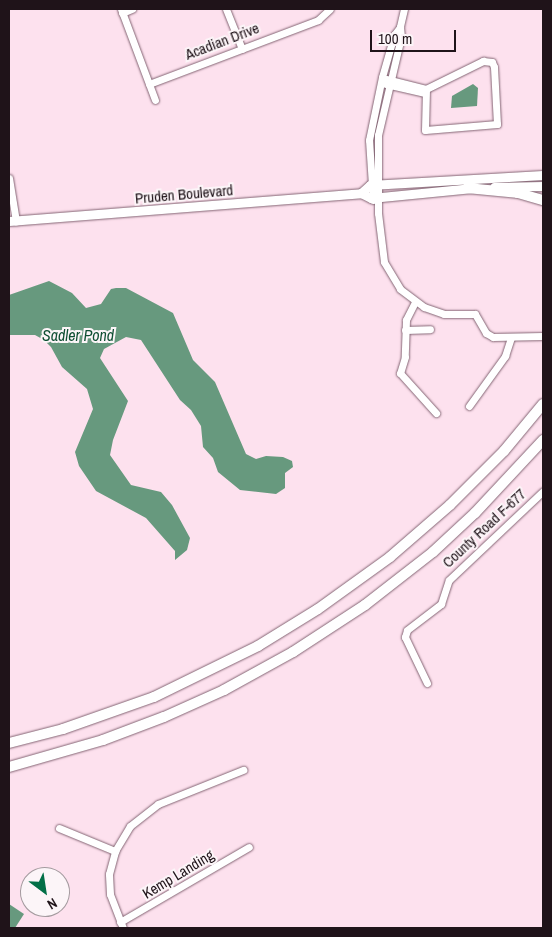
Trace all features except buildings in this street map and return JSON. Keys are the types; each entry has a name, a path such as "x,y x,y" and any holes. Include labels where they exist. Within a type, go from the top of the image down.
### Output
{"highway":[{"path":"467,188 518,193 543,200"},
{"path":"483,472 543,396"},
{"path":"9,743 63,729 154,697 273,638 345,591 390,557 483,472 543,404"},
{"path":"524,462 543,440"},
{"path":"9,767 103,740 164,717 224,690 294,652 365,605 433,552 543,444"}],"main road":[{"path":"361,193 374,185 543,174"},
{"path":"376,201 467,188 543,186"},
{"name":"Pruden Boulevard","path":"12,221 361,193 376,201"}],"street":[{"path":"132,9 121,11 155,100"},
{"path":"226,9 242,49"},
{"name":"Acadian Drive","path":"149,84 318,20 330,9"},
{"path":"374,185 378,135 401,37 400,27 404,9"},
{"path":"400,27 394,35 381,80 369,140 384,262 393,281 415,302 444,314 475,314 489,335 511,337 543,336"},
{"path":"381,80 425,91 475,62 492,62 498,124 425,130 425,91"},
{"path":"9,178 12,221"},
{"path":"415,302 408,314 405,357 401,376 436,412"},
{"path":"406,330 430,329"},
{"path":"470,406 504,356 511,337"},
{"name":"County Road F-677","path":"427,683 405,637 407,630 441,604 449,580 543,491"},
{"path":"121,925 109,885 115,851 130,826 148,809 243,770"},
{"path":"59,828 115,851"},
{"name":"Kemp Landing","path":"121,925 249,847"}],"water":[{"path":"473,84 478,88 477,106 451,108 452,96"},
{"name":"Sadler Pond","path":"49,281 72,293 86,308 101,304 111,289 126,288 173,313 193,360 215,382 246,454 256,459 266,456 283,457 292,461 293,467 285,473 285,488 276,494 240,490 218,472 213,458 203,447 201,426 191,410 180,400 141,340 126,337 104,349 100,358 128,401 113,440 110,455 131,485 161,492 172,505 190,538 187,550 175,560 175,551 146,518 96,491 79,466 75,452 93,409 87,389 62,367 51,347 44,340 35,335 9,335 9,295"},
{"path":"9,904 20,911 20,917 22,917 15,928 9,928"}]}
